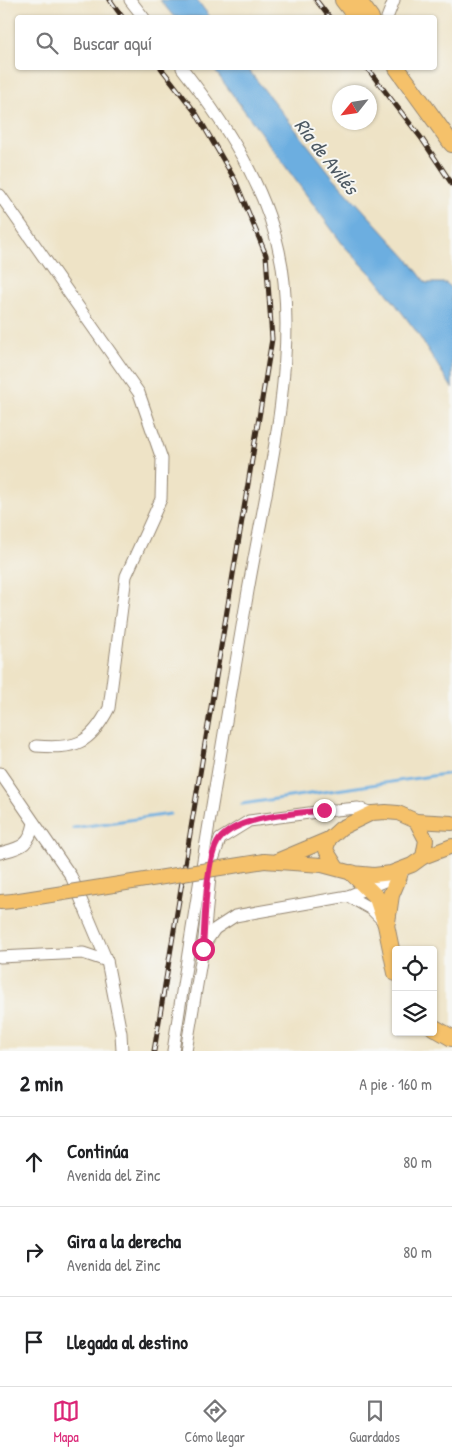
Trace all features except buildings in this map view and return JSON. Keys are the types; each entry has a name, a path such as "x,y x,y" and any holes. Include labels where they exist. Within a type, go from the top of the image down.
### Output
{"highway":[{"path":"343,0 355,15"},
{"path":"358,0 369,15"},
{"path":"398,70 452,144"},
{"path":"412,70 452,124"},
{"path":"352,873 377,898 386,925 392,953"},
{"path":"386,925 391,895 399,876"},
{"path":"437,1029 452,1038"}],"main road":[{"path":"6,902 271,861 329,839 341,828 372,813 398,813 416,821 452,823"},
{"path":"416,821 426,840 418,861"},
{"path":"329,839 326,850 337,868"},
{"path":"271,861 337,868 352,873 391,873 452,846"}],"street":[{"path":"130,0 142,15"},
{"path":"388,15 394,0"},
{"path":"173,1051 203,854 274,442 287,348 284,281 276,238 260,192 235,142 183,70"},
{"path":"0,196 139,393 162,459 160,499 126,576 109,708 99,728 85,741 59,748 36,746"},
{"path":"0,773 71,876 107,961 121,1033 122,1051"},
{"path":"186,1051 203,949 211,866 220,839 249,821 324,810 358,808 372,813"},
{"path":"0,853 25,845 32,836 34,823"},
{"path":"203,949 214,929 235,916 348,896 399,876 418,861"},
{"path":"348,896 371,909 386,925"},
{"path":"0,957 83,953 107,961"}],"water":[{"path":"160,0 197,0 208,15 172,15"},
{"path":"214,70 249,70 333,177 407,258 426,283 446,283 452,290 452,388 416,331 377,280 344,246"}],"waterway":[{"path":"242,804 452,773"},
{"path":"73,828 170,814"}],"railway":[{"path":"110,0 121,15"},
{"path":"316,0 328,15"},
{"path":"154,1051 272,339 266,255 235,180 196,113 163,70"},
{"path":"369,70 422,139 452,184"}],"route":[{"path":"203,949 211,866 214,852 220,839 249,821 324,810"}],"water label":[{"name":"Ría de Avilés","path":"327,156"}]}
